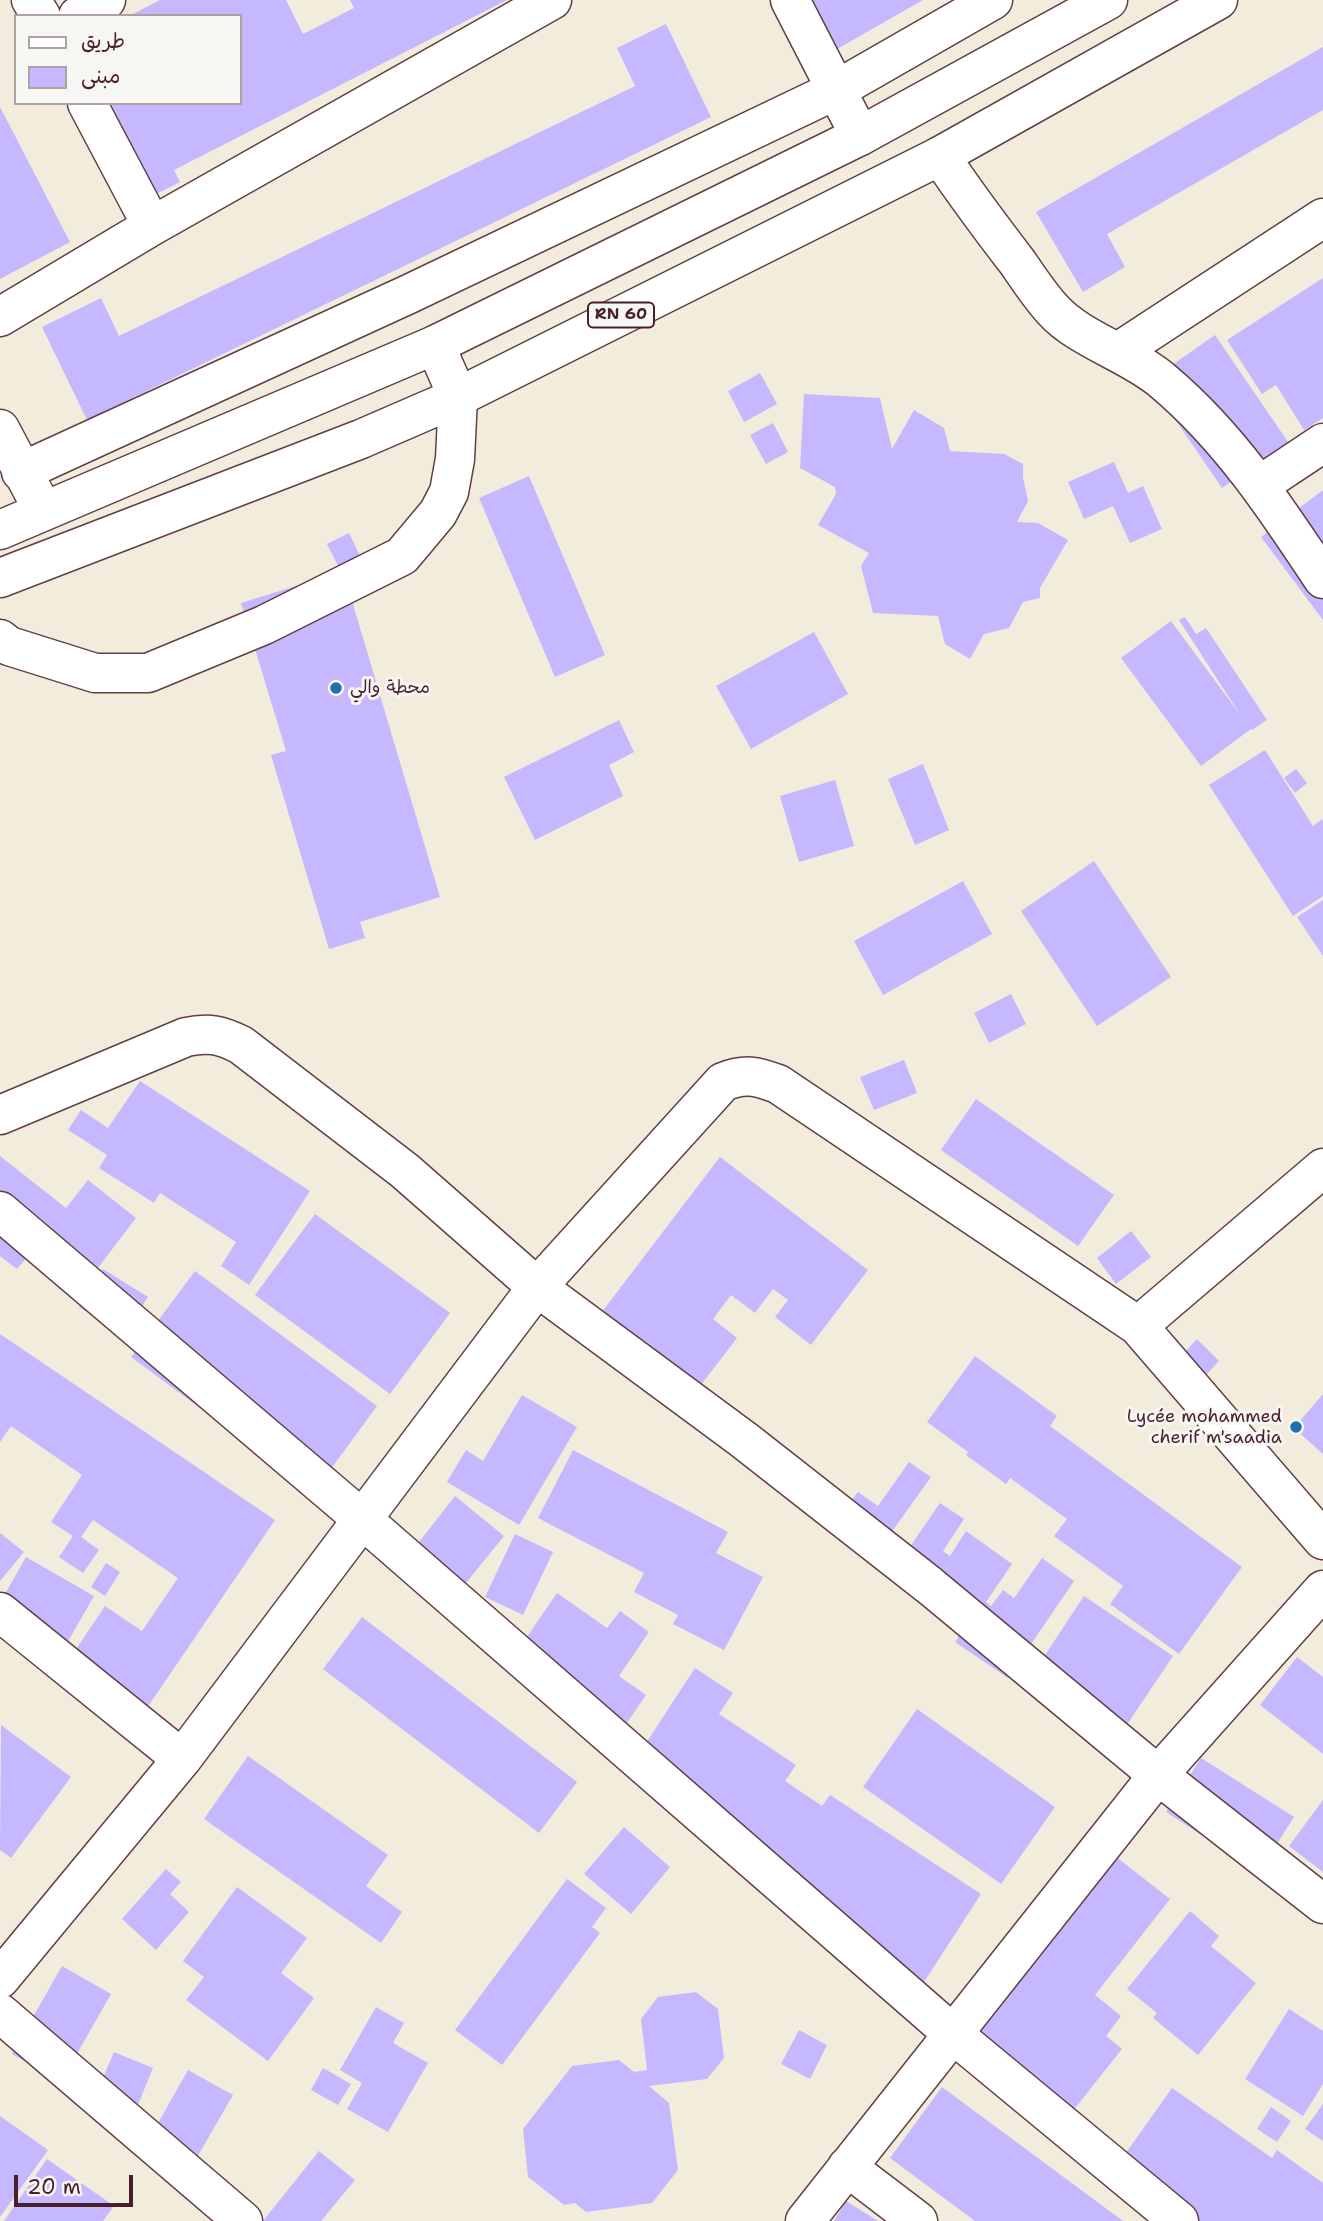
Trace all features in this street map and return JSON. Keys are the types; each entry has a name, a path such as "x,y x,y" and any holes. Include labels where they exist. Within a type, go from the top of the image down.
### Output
{"street":[{"path":"82,14 106,0"},
{"path":"0,317 152,226 552,0"},
{"path":"790,0 860,136"},
{"path":"21,472 409,294 836,90 993,0"},
{"path":"0,530 46,513 435,345 860,136 1108,0"},
{"name":"RN 60","path":"0,578 348,444 458,397 940,156 1218,0"},
{"path":"88,105 152,226"},
{"path":"940,156 968,198 1054,312 1088,337 1163,380 1214,430 1260,485 1323,579"},
{"path":"1118,352 1323,218"},
{"path":"0,639 9,646 95,673 148,673 264,625 402,556 438,513 449,492 455,459 458,397 435,345"},
{"path":"0,429 21,472 46,513"},
{"path":"1260,485 1323,443"},
{"path":"0,1115 186,1037 207,1033 224,1036 241,1045 405,1171 537,1287 744,1440 918,1576 1158,1775 1323,1903"},
{"path":"0,1979 182,1759 537,1287 723,1082 740,1075 778,1084 1138,1326 1323,1540"},
{"path":"1138,1326 1323,1168"},
{"path":"0,1211 362,1520 953,2034 1179,2221"},
{"path":"805,2221 1158,1775 1323,1590"},
{"path":"0,1612 182,1759"},
{"path":"0,2013 243,2221"},
{"path":"848,2167 918,2221"}],"building":[{"path":"160,0 286,0 303,34 354,8 350,0 507,0 174,170 180,182 123,211 70,105 242,105 242,14 133,14"},
{"path":"800,0 923,0 830,53"},
{"path":"666,24 711,117 87,420 42,327 101,298 119,336 635,86 617,48"},
{"path":"1323,47 1323,110 1107,234 1125,267 1083,292 1036,212"},
{"path":"0,107 70,242 0,279"},
{"path":"1323,278 1323,418 1304,430 1276,385 1262,394 1227,340"},
{"path":"1215,335 1288,442 1222,488 1149,381"},
{"path":"760,373 777,404 744,422 728,391"},
{"path":"804,394 880,398 892,449 914,410 944,428 950,451 1004,454 1023,464 1028,501 1017,522 1038,523 1068,540 1040,588 1040,598 1023,602 1009,628 984,634 970,659 945,644 938,616 873,613 861,566 869,553 818,525 836,494 835,487 800,468"},
{"path":"773,423 788,452 766,464 750,435"},
{"path":"1114,462 1128,493 1143,486 1162,529 1130,543 1113,506 1084,519 1068,482"},
{"path":"529,476 605,655 555,677 479,498"},
{"path":"1323,490 1323,620 1261,537"},
{"path":"349,533 364,564 344,574 440,897 360,922 365,938 329,949 271,755 286,751 241,603 341,572 327,544"},
{"path":"1185,617 1196,634 1206,628 1267,720 1201,766 1121,658 1171,621 1241,716 1179,620"},
{"path":"814,632 848,694 751,749 716,686"},
{"path":"619,720 634,752 609,765 623,796 535,840 504,777"},
{"path":"1265,750 1313,826 1322,819 1323,821 1323,896 1293,916 1209,785"},
{"path":"923,764 949,830 915,845 888,779"},
{"path":"1296,769 1307,783 1295,793 1284,778"},
{"path":"835,780 854,846 799,862 780,796"},
{"path":"1094,861 1171,977 1097,1026 1021,911"},
{"path":"963,881 992,934 883,995 854,941"},
{"path":"1323,900 1323,956 1297,917"},
{"path":"1011,994 1026,1024 989,1043 974,1013"},
{"path":"904,1060 917,1093 874,1110 860,1077"},
{"path":"140,1081 310,1191 249,1285 221,1266 236,1242 160,1193 154,1203 99,1168 107,1155 68,1130 81,1110 108,1128"},
{"path":"976,1099 1114,1195 1078,1246 941,1150"},
{"path":"0,1156 66,1208 88,1180 136,1218 81,1290 32,1251 17,1269 0,1256"},
{"path":"720,1157 868,1270 811,1345 775,1317 788,1300 773,1289 755,1313 731,1295 713,1319 737,1338 684,1407 582,1338"},
{"path":"315,1214 450,1313 390,1394 255,1295"},
{"path":"1131,1231 1151,1257 1116,1284 1097,1258"},
{"path":"103,1269 148,1297 123,1335 79,1307"},
{"path":"195,1271 377,1406 314,1492 131,1357"},
{"path":"0,1334 275,1520 134,1727 58,1676 105,1606 142,1631 178,1578 93,1520 81,1537 99,1550 83,1573 59,1557 73,1536 51,1522 82,1475 11,1426 0,1442"},
{"path":"1197,1339 1219,1361 1195,1387 1172,1366"},
{"path":"975,1356 1057,1416 1050,1426 1242,1567 1179,1654 1110,1604 1123,1586 1054,1536 1067,1519 1010,1478 1006,1484 927,1422"},
{"path":"1323,1394 1323,1454 1294,1428"},
{"path":"522,1395 577,1427 519,1525 447,1482 466,1450 483,1461"},
{"path":"573,1450 728,1532 716,1553 763,1577 724,1650 673,1624 678,1615 634,1592 644,1573 538,1518"},
{"path":"909,1462 931,1477 878,1551 843,1512 858,1492 878,1506"},
{"path":"455,1496 504,1536 449,1604 401,1565"},
{"path":"940,1503 964,1519 943,1551 950,1556 966,1531 1012,1564 986,1602 991,1606 1003,1590 1014,1598 1042,1558 1074,1581 1008,1678 955,1642 977,1610 905,1554"},
{"path":"0,1533 24,1552 0,1581"},
{"path":"515,1534 553,1552 523,1615 485,1597"},
{"path":"26,1557 94,1596 55,1664 0,1603"},
{"path":"106,1563 120,1572 105,1596 91,1587"},
{"path":"557,1593 607,1628 620,1611 649,1632 619,1676 646,1695 618,1736 511,1660"},
{"path":"1084,1596 1173,1656 1112,1747 1024,1687"},
{"path":"362,1617 577,1782 539,1833 323,1669"},
{"path":"1297,1657 1323,1677 1323,1754 1260,1705"},
{"path":"695,1668 733,1693 719,1714 796,1765 785,1781 822,1806 830,1795 981,1894 924,1982 814,1909 633,1763"},
{"path":"917,1709 1055,1807 1001,1884 863,1787"},
{"path":"1,1725 71,1777 11,1858 0,1850"},
{"path":"248,1756 388,1855 366,1886 402,1912 381,1943 204,1819"},
{"path":"1201,1758 1294,1817 1259,1872 1166,1812"},
{"path":"1323,1800 1323,1872 1289,1846"},
{"path":"624,1827 670,1867 631,1914 584,1874"},
{"path":"1115,1856 1170,1899 1095,1995 1121,2016 1106,2036 1122,2049 1072,2112 974,2035"},
{"path":"166,1869 181,1882 170,1894 189,1912 156,1950 122,1919"},
{"path":"567,1879 606,1908 592,1927 600,1933 502,2065 455,2030"},
{"path":"237,1887 307,1938 281,1973 314,1998 268,2061 186,2000 204,1977 183,1961"},
{"path":"1190,1911 1219,1936 1211,1946 1256,1983 1198,2055 1153,2018 1157,2013 1127,1989"},
{"path":"62,1966 111,1994 61,2082 12,2054"},
{"path":"696,1992 718,2009 724,2058 707,2079 649,2086 669,2103 678,2170 652,2203 586,2212 575,2203 564,2205 528,2177 523,2129 572,2066 619,2060 634,2072 647,2070 641,2019 658,1997"},
{"path":"376,2007 404,2023 393,2043 428,2063 388,2132 347,2109 362,2083 340,2070"},
{"path":"1289,2009 1323,2031 1323,2084 1303,2116 1245,2079"},
{"path":"799,2030 827,2045 810,2079 781,2064"},
{"path":"114,2052 153,2068 130,2124 90,2108"},
{"path":"323,2068 351,2084 338,2105 311,2090"},
{"path":"188,2070 233,2095 192,2166 148,2141"},
{"path":"942,2087 1123,2221 975,2221 890,2158"},
{"path":"1172,2088 1272,2158 1277,2150 1323,2183 1323,2221 1200,2221 1160,2192 1123,2157"},
{"path":"1323,2104 1323,2141 1305,2129"},
{"path":"1271,2107 1291,2121 1277,2142 1257,2129"},
{"path":"0,2116 48,2150 0,2217"},
{"path":"319,2151 355,2180 321,2221 263,2221"},
{"path":"47,2159 114,2206 103,2221 4,2221"},
{"path":"846,2201 878,2221 834,2221"}],"place":[{"name":"محطة والي","path":"336,688"},
{"name":"Lycée mohammed cherif m'saadia","path":"1296,1427"}]}
